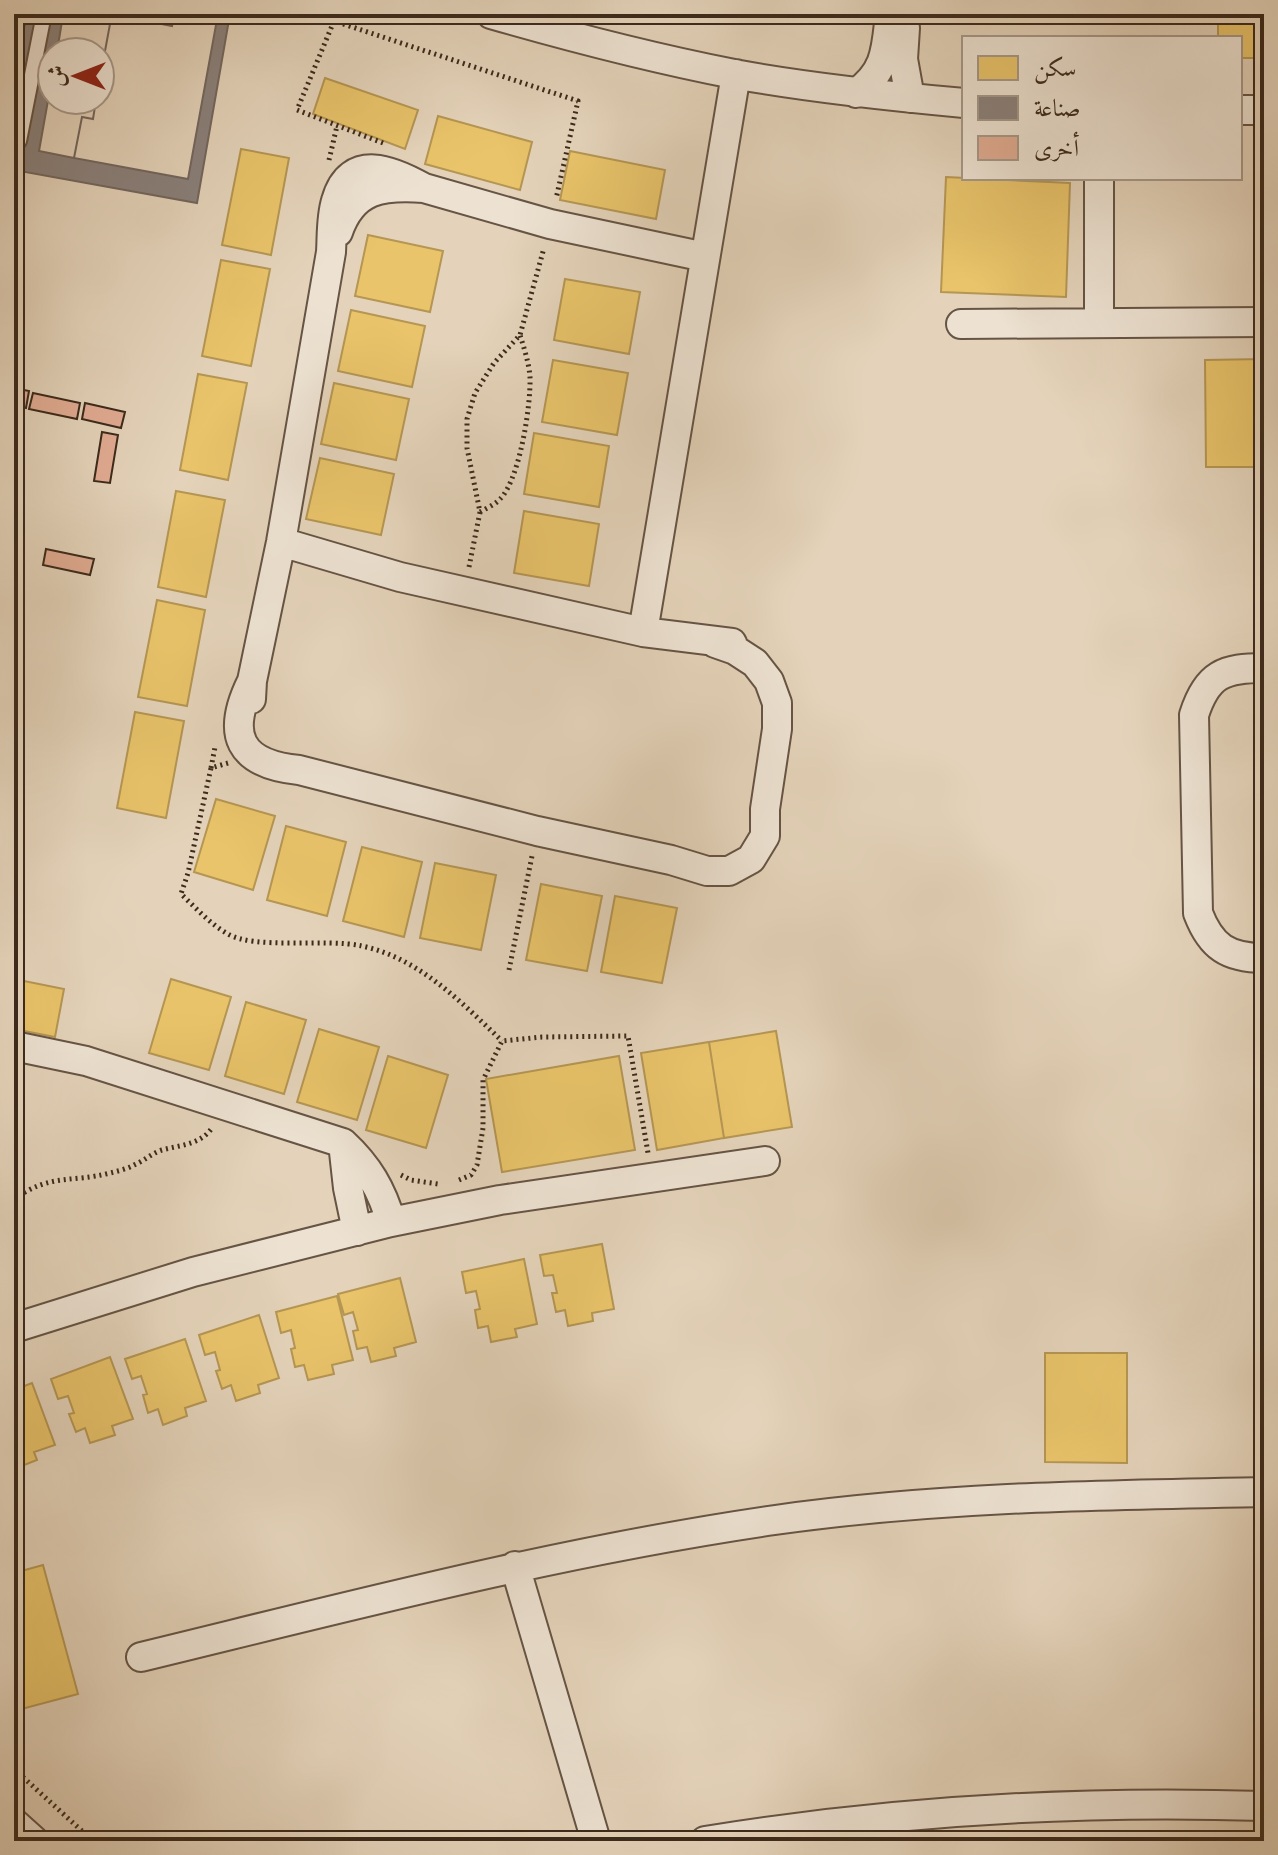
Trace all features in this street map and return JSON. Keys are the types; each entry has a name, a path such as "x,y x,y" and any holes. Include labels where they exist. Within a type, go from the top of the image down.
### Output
{"street":[{"path":"491,14 609,47 736,74 856,93 962,103"},
{"path":"856,93 878,72 884,59 890,14"},
{"path":"906,14 903,59 910,98"},
{"path":"643,632 736,74"},
{"path":"1242,110 1264,110"},
{"path":"1099,180 1099,323"},
{"path":"281,542 400,577 643,632 715,643 746,656 763,671 774,692 777,729 765,809 745,840 723,855 709,859 671,860 537,831 299,770 277,758 261,742 251,718 252,681 281,542 331,252 342,221 361,197 388,187 424,188 550,224 705,257"},
{"path":"961,324 1264,322"},
{"path":"1264,668 1225,671 1205,690 1194,715 1198,913 1204,930 1216,945 1232,954 1264,958"},
{"path":"14,1046 86,1061 343,1143 361,1159 377,1183 391,1222"},
{"path":"343,1143 357,1231"},
{"path":"14,1328 193,1272 391,1222 500,1200 765,1161"},
{"path":"141,1657 515,1566 777,1520 905,1505 1033,1496 1264,1492"},
{"path":"515,1566 596,1841"},
{"path":"705,1841 803,1826 1003,1808 1175,1803 1264,1806"},
{"path":"14,1823 34,1841"}],"lane":[{"path":"19,141 44,14"}],"path":[{"path":"480,512 502,497 513,474 525,429 530,373 520,335"},
{"path":"236,763 211,768 181,894 230,935 250,941 333,942 390,954 452,993 502,1041 542,1037 628,1036 653,1177"},
{"path":"509,970 537,831"},
{"path":"452,1182 471,1175 477,1165 483,1128 483,1080 502,1041"},
{"path":"14,1199 57,1179 106,1174 133,1166 161,1150 182,1148 208,1133 228,1106"},
{"path":"377,1183 402,1175 411,1180 444,1184"},
{"path":"14,1769 93,1841"}],"building: سكن":[{"path":"1218,14 1264,14 1264,58 1242,58 1242,36 1218,36"},
{"path":"325,78 418,110 405,149 313,114"},
{"path":"438,116 532,142 520,190 425,164"},
{"path":"241,149 289,158 271,255 222,245"},
{"path":"570,151 665,170 656,219 560,200"},
{"path":"946,177 1070,183 1066,297 941,292"},
{"path":"368,235 443,251 430,312 355,296"},
{"path":"221,260 270,269 251,366 202,356"},
{"path":"565,279 640,292 629,354 554,340"},
{"path":"351,310 425,326 412,387 338,371"},
{"path":"1264,359 1264,467 1206,467 1205,360"},
{"path":"553,360 628,373 617,435 542,422"},
{"path":"198,374 247,383 228,480 180,470"},
{"path":"334,383 409,399 396,460 321,444"},
{"path":"534,433 609,446 599,507 524,494"},
{"path":"320,458 394,474 381,535 306,519"},
{"path":"176,491 225,500 206,597 158,587"},
{"path":"524,511 599,524 589,586 514,573"},
{"path":"157,600 205,610 187,706 138,697"},
{"path":"135,712 184,721 166,818 117,808"},
{"path":"216,799 275,816 253,890 194,872"},
{"path":"286,826 346,842 327,916 267,900"},
{"path":"362,847 422,862 404,937 343,921"},
{"path":"435,863 496,875 481,950 420,938"},
{"path":"541,884 602,896 587,971 526,960"},
{"path":"615,896 677,908 662,983 601,972"},
{"path":"14,979 64,989 55,1037 14,1029"},
{"path":"171,979 231,997 209,1070 149,1053"},
{"path":"246,1002 306,1020 284,1094 225,1076"},
{"path":"319,1029 379,1047 357,1120 297,1102"},
{"path":"776,1031 792,1127 724,1138 709,1042"},
{"path":"709,1042 724,1138 657,1150 641,1053"},
{"path":"388,1056 448,1075 426,1148 366,1130"},
{"path":"619,1056 635,1150 502,1172 486,1079"},
{"path":"602,1244 614,1309 592,1313 593,1321 568,1326 565,1310 556,1312 552,1293 557,1293 553,1275 544,1276 540,1255"},
{"path":"524,1259 537,1324 515,1329 517,1337 491,1342 488,1326 478,1328 475,1310 480,1309 476,1291 466,1293 462,1272"},
{"path":"400,1278 416,1342 394,1348 396,1356 371,1362 367,1347 357,1349 353,1331 358,1330 353,1312 344,1315 338,1294"},
{"path":"337,1296 353,1360 332,1365 334,1374 308,1380 304,1365 295,1367 291,1330 281,1333 276,1312"},
{"path":"259,1315 279,1378 258,1385 260,1393 236,1401 231,1385 222,1389 216,1371 220,1370 215,1352 205,1355 199,1335"},
{"path":"185,1339 206,1401 185,1408 187,1416 163,1425 158,1409 148,1413 143,1395 147,1394 141,1376 132,1379 125,1359"},
{"path":"1045,1353 1127,1353 1127,1463 1045,1462"},
{"path":"110,1357 133,1419 112,1426 115,1435 90,1443 85,1428 76,1432 69,1414 74,1413 68,1396 58,1399 51,1379"},
{"path":"32,1383 55,1445 34,1452 37,1460 14,1469 14,1390"},
{"path":"43,1565 78,1694 14,1711 14,1573"}],"building: صناعة":[{"path":"14,14 230,14 197,203 14,170"},
{"path":"96,14 111,14 172,26 175,14 218,14 188,179 74,158 82,117 116,116 116,36 108,36 110,24 95,21"},
{"path":"63,15 110,24 108,36 60,36"},
{"path":"45,116 93,116 93,119 82,117 74,158 39,151"}],"building: أخرى":[{"path":"14,14 26,14 22,41 14,39"},
{"path":"14,45 20,52 14,64"},
{"path":"14,388 29,391 26,408 14,405"},
{"path":"33,393 80,403 77,419 29,409"},
{"path":"85,403 125,412 121,428 82,419"},
{"path":"102,432 118,435 110,483 94,481"},
{"path":"14,544 20,545 18,557 14,556"},
{"path":"46,549 94,559 90,575 43,565"}]}
